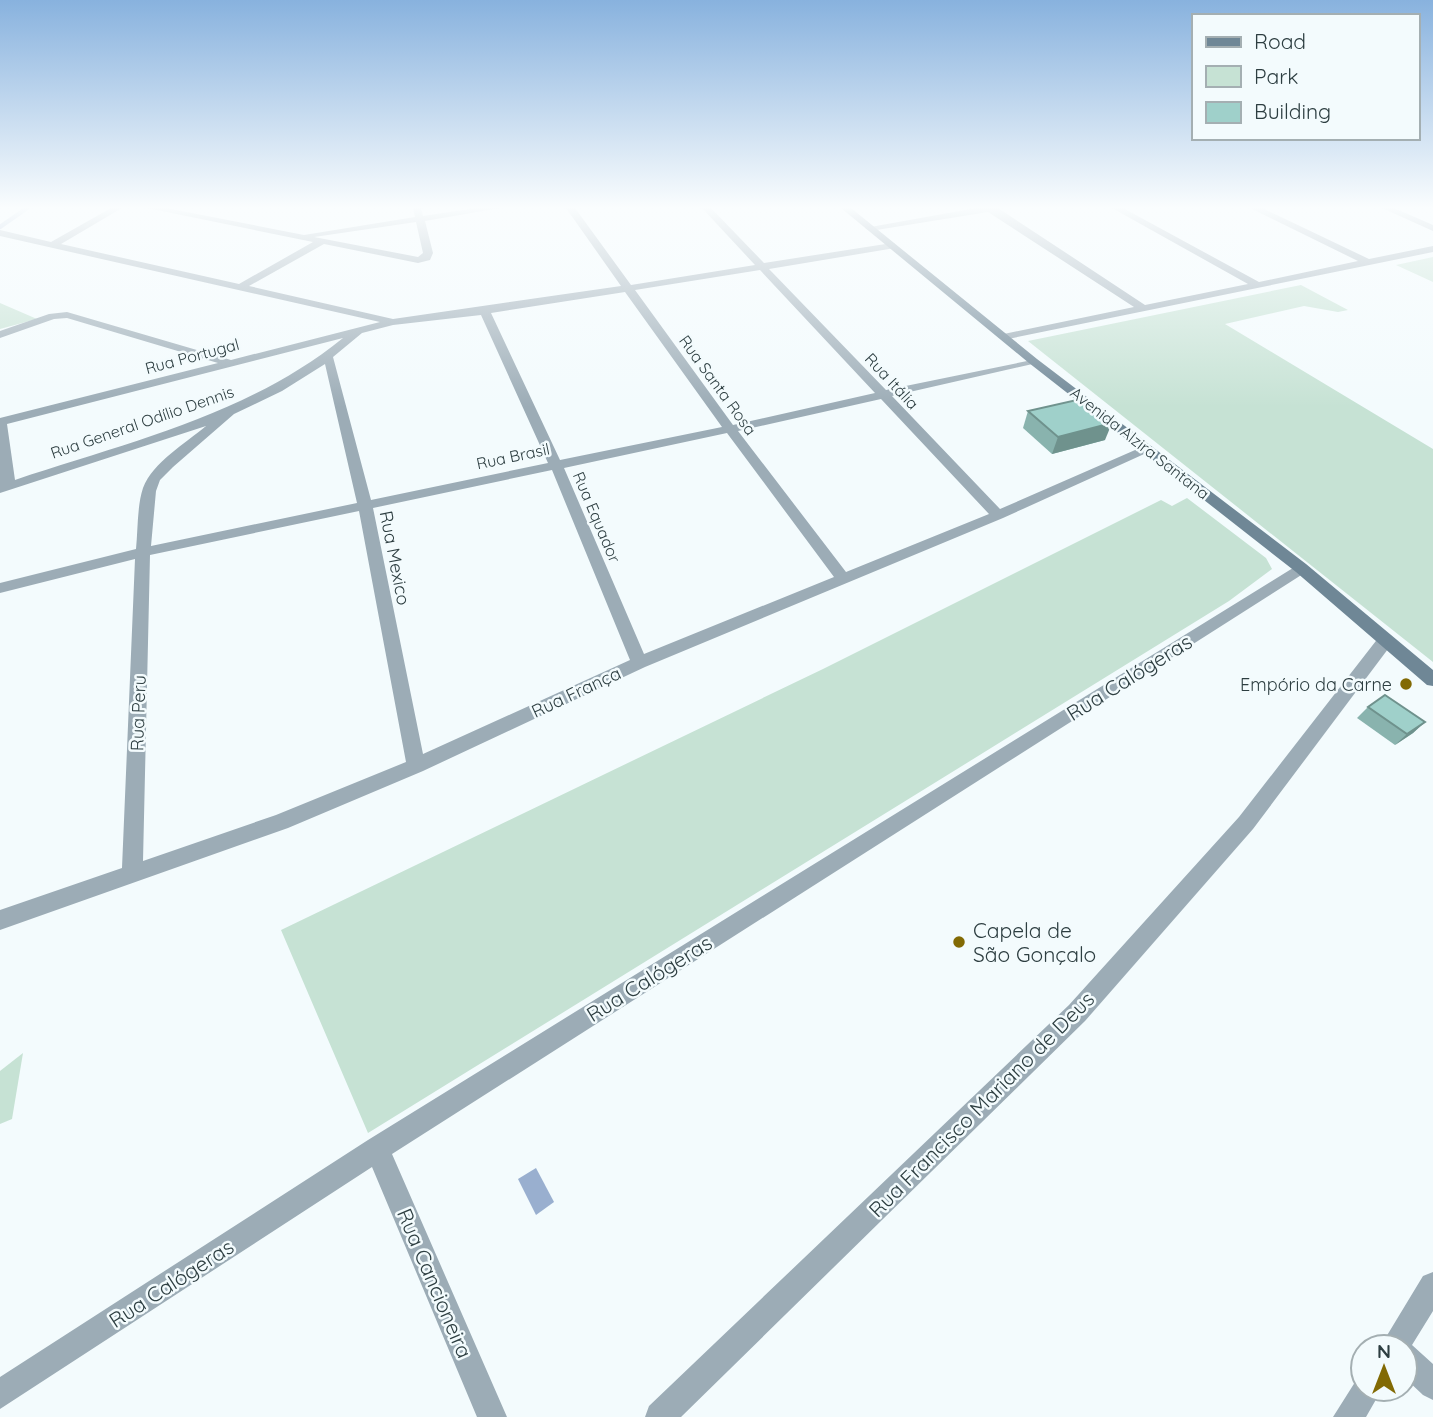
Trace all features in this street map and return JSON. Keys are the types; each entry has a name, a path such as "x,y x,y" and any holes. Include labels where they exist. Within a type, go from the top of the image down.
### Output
{"main road":[{"name":"Avenida Alzira Santana","path":"926,274 1033,361 1301,568 1433,680"}],"street":[{"path":"183,274 393,322 485,311 716,274"},
{"path":"241,287 264,274"},
{"name":"Rua Santa Rosa","path":"619,274 730,429 844,578"},
{"name":"Rua Itália","path":"771,274 998,515"},
{"path":"1092,274 1143,308"},
{"path":"1238,274 1258,285"},
{"path":"1003,337 1310,274"},
{"name":"Rua Equador","path":"485,311 556,465 639,663"},
{"path":"0,335 53,316 67,315 227,362"},
{"name":"Rua Portugal","path":"0,422 227,362 393,322"},
{"name":"Rua General Odílio Dennis","path":"4,488 229,413 329,359 360,330"},
{"name":"Rua Mexico","path":"329,359 365,505 416,766"},
{"name":"Rua Brasil","path":"0,588 144,552 885,396 1033,361"},
{"name":"Rua Peru","path":"132,875 144,552 149,491 155,479 229,413"},
{"path":"0,422 4,488"},
{"name":"Rua França","path":"0,920 281,822 416,766 639,663 998,515 1147,450"},
{"name":"Rua Calógeras","path":"0,1394 377,1149 1301,568"},
{"name":"Rua Francisco Mariano de Deus","path":"660,1417 1077,1013 1246,822 1385,641"},
{"name":"Rua Cancioneira","path":"377,1149 492,1417"},
{"path":"1406,1333 1433,1286"},
{"path":"1419,1371 1433,1385"}],"green space":[{"path":"1416,274 1433,274 1433,282"},
{"path":"1301,285 1348,310 1338,312 1304,306 1225,324 1433,449 1433,662 1028,341"},
{"path":"0,303 37,319 0,329"},
{"path":"1187,498 1266,558 1272,569 1229,601 368,1133 281,930 823,669 1161,500 1172,506"},
{"path":"23,1053 12,1119 0,1124 0,1071"}],"water":[{"path":"536,1168 554,1202 536,1215 518,1179"}],"building":[{"path":"1081,399 1112,423 1058,437 1028,411"},
{"path":"1385,695 1425,722 1407,734 1368,707"}],"place":[{"name":"Empório da Carne","path":"1406,684"},
{"name":"Capela de São Gonçalo","path":"959,942"}]}
